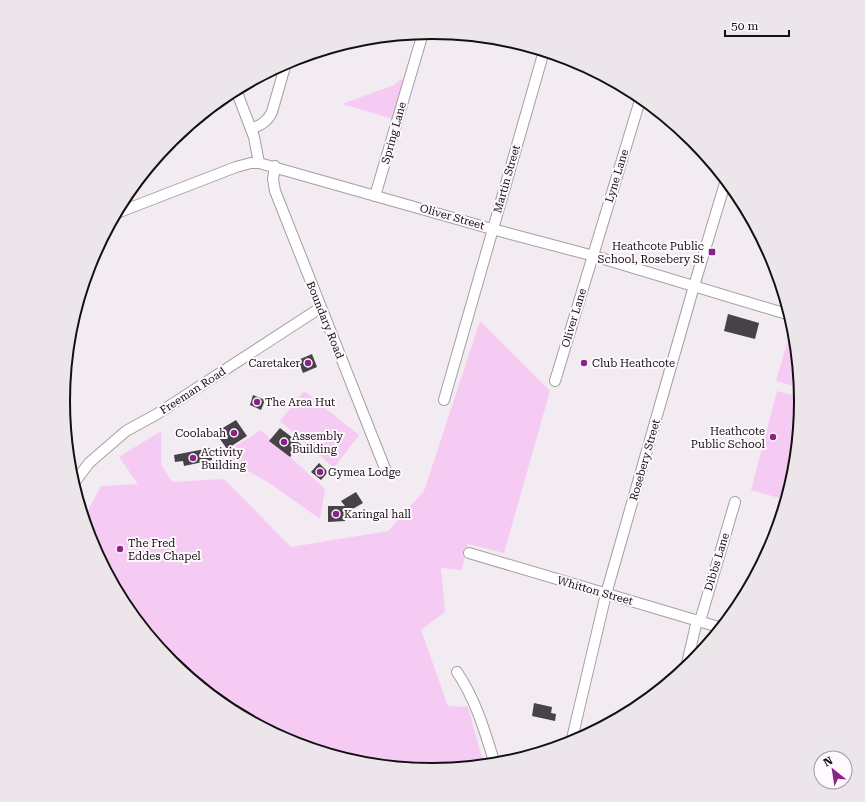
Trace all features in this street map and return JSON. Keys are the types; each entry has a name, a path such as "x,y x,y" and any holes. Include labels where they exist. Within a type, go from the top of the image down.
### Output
{"street":[{"name":"Spring Lane","path":"375,196 421,39"},
{"name":"Martin Street","path":"444,400 543,56"},
{"path":"251,129 262,125 269,119 284,71"},
{"path":"238,96 251,129 259,162"},
{"name":"Lyne Lane","path":"594,256 639,104"},
{"name":"Oliver Street","path":"126,210 236,167 259,162 492,229 594,256 784,313"},
{"name":"Boundary Road","path":"275,166 273,179 275,191 382,472"},
{"name":"Rosebery Street","path":"573,734 606,594 724,187"},
{"name":"Oliver Lane","path":"555,381 594,256"},
{"name":"Freeman Road","path":"78,477 89,463 126,431 157,414 320,308"},
{"name":"Dibbs Lane","path":"689,656 698,621 735,502"},
{"name":"Whitton Street","path":"468,553 716,626"},
{"path":"457,672 465,684 475,705 493,758"}],"shaded area":[{"path":"401,79 405,82 393,119 342,104 394,85"},
{"path":"480,321 550,391 504,553 468,544 462,570 441,568 445,612 421,630 448,706 468,707 483,760 432,763 385,760 362,756 316,744 272,726 251,715 212,688 160,640 145,621 119,582 98,540 88,511 101,486 138,484 119,457 161,431 161,464 172,482 224,479 291,547 388,531 424,491"},
{"path":"787,343 790,344 794,386 776,381"},
{"path":"304,391 359,435 334,468 280,421"},
{"path":"777,391 794,395 794,425 788,472 781,499 751,490"},
{"path":"261,430 325,489 320,519 269,483 221,455"}],"building":[{"path":"728,314 759,323 755,339 724,331"},
{"name":"Caretaker","path":"312,354 317,367 303,373 298,360"},
{"name":"The Area Hut","path":"253,395 265,400 261,410 250,405"},
{"name":"Coolabah","path":"236,420 247,436 227,449 220,439 226,436 221,429"},
{"name":"Assembly Building","path":"280,428 303,446 298,454 294,451 290,457 269,441"},
{"name":"Activity Building","path":"210,448 212,460 184,466 183,461 175,462 174,455"},
{"name":"Gymea Lodge","path":"319,463 328,472 321,480 311,472"},
{"path":"356,492 363,503 344,514 345,521 328,522 328,506 345,506 341,501"},
{"path":"534,703 552,707 551,713 556,714 555,721 532,716"}],"place":[{"name":"Heathcote Public School, Rosebery St","path":"712,252"},
{"name":"Caretaker","path":"308,363"},
{"name":"Club Heathcote","path":"584,363"},
{"name":"The Area Hut","path":"257,402"},
{"name":"Coolabah","path":"234,433"},
{"name":"Heathcote Public School","path":"773,437"},
{"name":"Assembly Building","path":"284,442"},
{"name":"Activity Building","path":"193,458"},
{"name":"Gymea Lodge","path":"320,472"},
{"name":"Karingal hall","path":"336,514"},
{"name":"The Fred Eddes Chapel","path":"120,549"}]}
